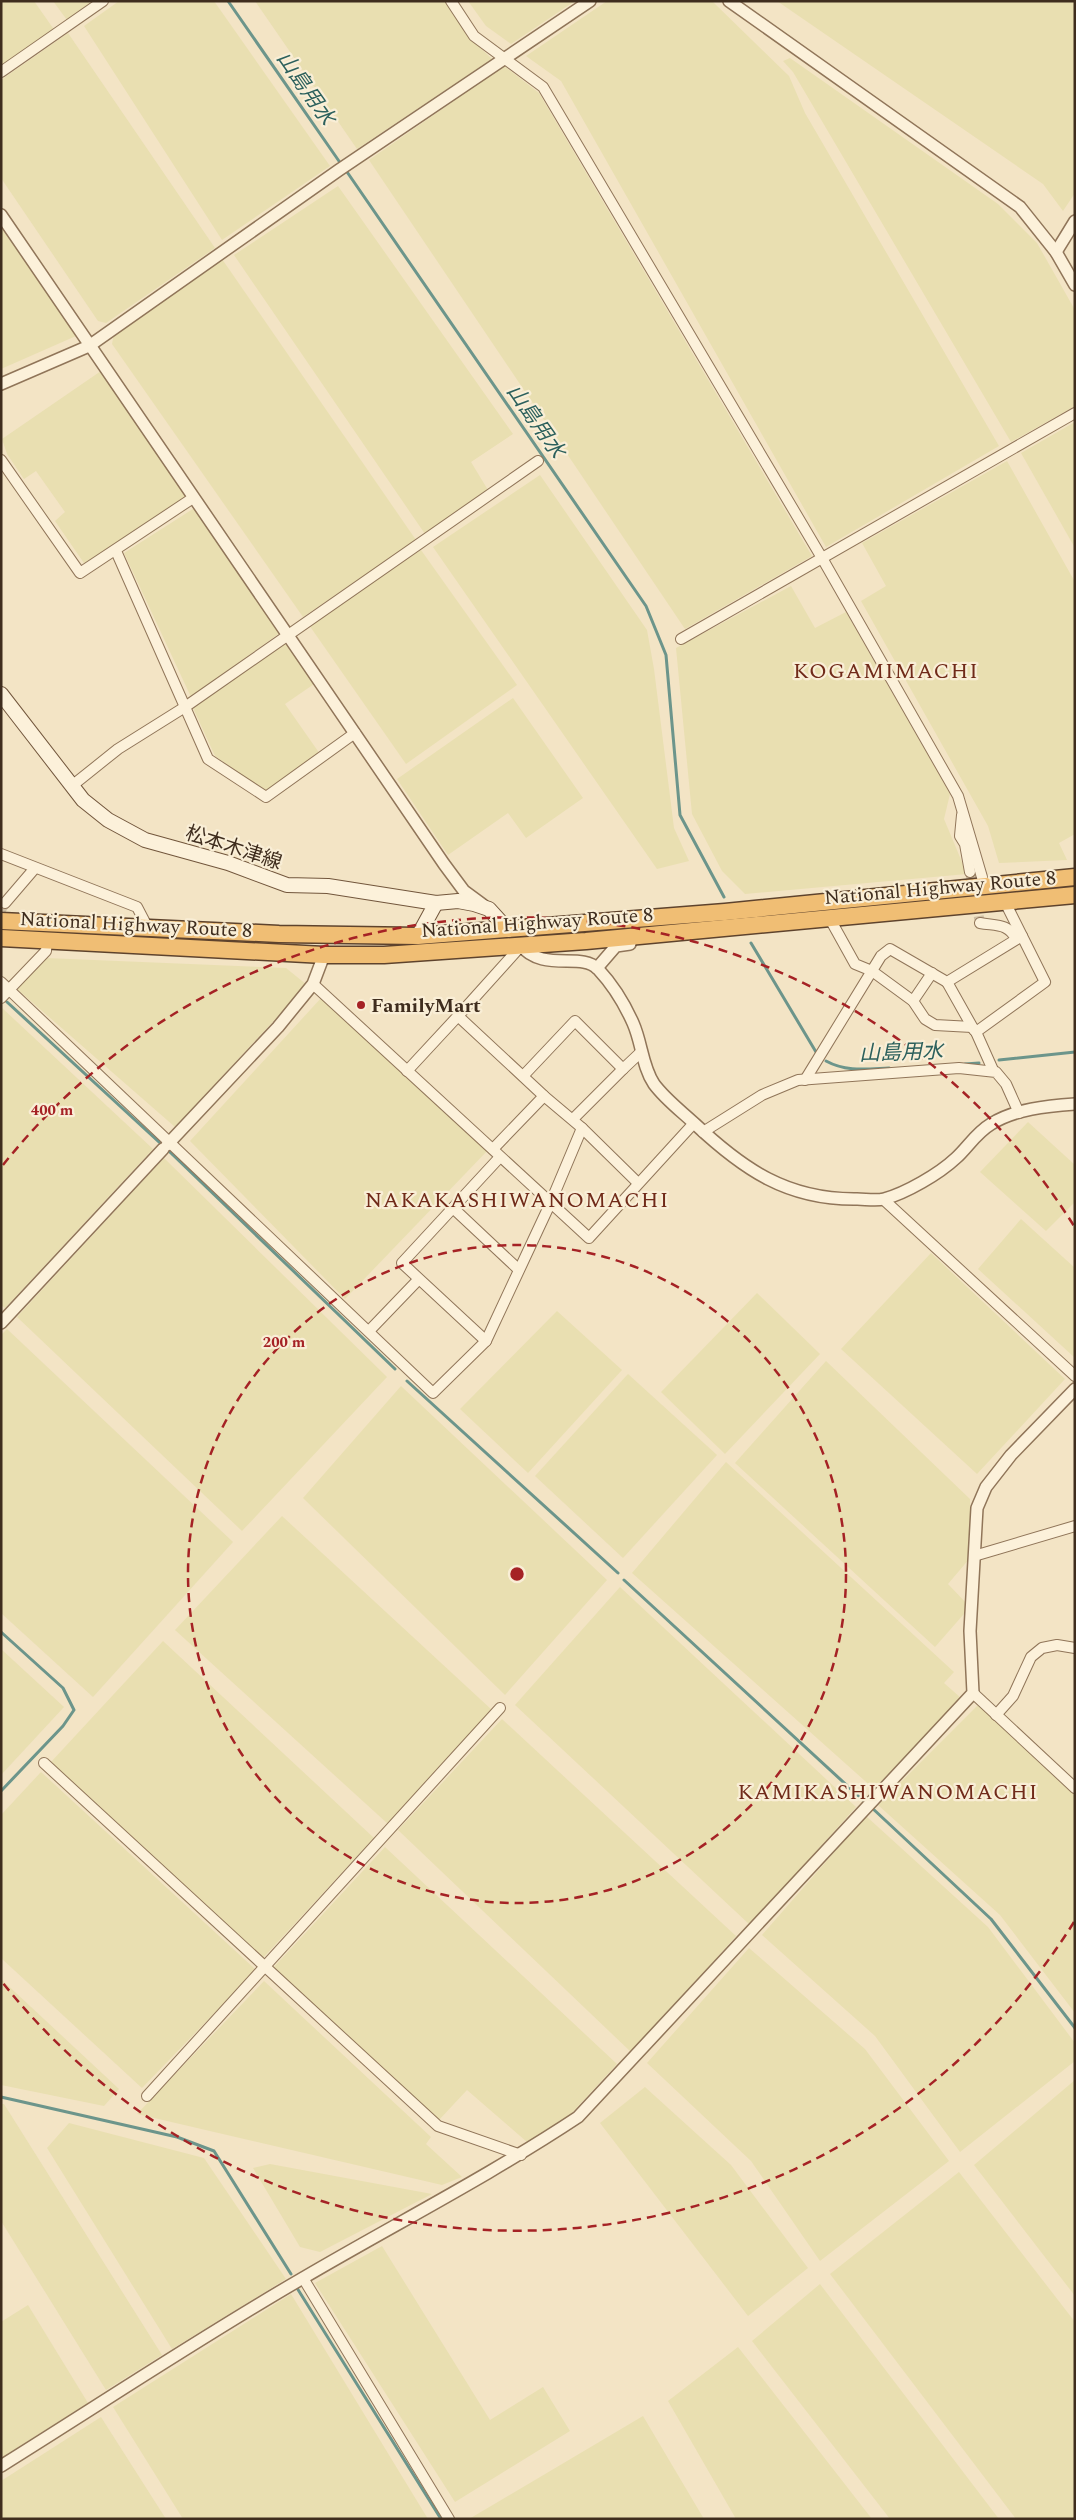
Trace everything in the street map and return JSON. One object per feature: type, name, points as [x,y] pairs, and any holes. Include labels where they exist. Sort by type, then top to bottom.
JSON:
[{"type":"highway","name":"National Highway Route 8","points":[[1,921],[149,930],[348,937],[418,936],[725,912],[984,884],[1075,877]]},
{"type":"highway","name":"National Highway Route 8","points":[[1,938],[324,955],[384,955],[520,946],[1075,896]]},
{"type":"main road","name":"松本木津線","points":[[1,694],[73,785],[82,800],[108,820],[145,840],[228,863],[287,885],[328,886],[436,903],[458,901],[488,909]]},
{"type":"main road","points":[[418,936],[436,903]]},
{"type":"main road","points":[[488,909],[508,930]]},
{"type":"street","points":[[1,72],[103,1]]},
{"type":"street","points":[[451,1],[474,36],[543,87],[822,558],[958,796],[984,884]]},
{"type":"street","points":[[1,384],[89,346],[343,167],[590,1]]},
{"type":"street","points":[[729,1],[742,13],[1020,207],[1056,252],[1075,285]]},
{"type":"street","points":[[1,215],[464,891],[488,909]]},
{"type":"street","points":[[1056,252],[1075,221]]},
{"type":"street","points":[[681,639],[1075,413]]},
{"type":"street","points":[[1,460],[80,573],[194,498]]},
{"type":"street","points":[[73,785],[118,749],[185,707],[287,634],[538,461]]},
{"type":"street","points":[[116,551],[208,760],[266,798],[355,734]]},
{"type":"street","points":[[963,812],[960,836],[965,844],[970,872]]},
{"type":"street","points":[[1,854],[137,907],[149,930]]},
{"type":"street","points":[[5,904],[35,868]]},
{"type":"street","points":[[975,1031],[1045,982],[1019,938],[1005,902]]},
{"type":"street","points":[[830,919],[855,964],[872,971],[913,1001],[924,1019],[935,1025],[972,1027],[975,1031]]},
{"type":"street","points":[[980,924],[1003,926],[1012,930],[1019,938]]},
{"type":"street","points":[[597,968],[616,946],[689,938],[715,929]]},
{"type":"street","points":[[508,930],[520,946],[533,955],[549,962],[582,961],[597,968],[633,1024],[641,1052],[654,1083],[726,1153],[754,1173],[811,1195],[841,1199],[883,1199],[929,1178],[956,1159],[975,1136],[992,1124],[1019,1113],[1046,1106],[1075,1104]]},
{"type":"street","points":[[947,982],[1019,938]]},
{"type":"street","points":[[1,998],[46,951],[47,940]]},
{"type":"street","points":[[407,1071],[520,946]]},
{"type":"street","points":[[805,1080],[881,956],[890,949],[947,982],[975,1031],[992,1070],[1006,1084],[1019,1113]]},
{"type":"street","points":[[1,1324],[278,1027],[313,984],[324,955]]},
{"type":"street","points":[[913,1001],[932,973]]},
{"type":"street","points":[[1,982],[167,1145],[369,1331],[406,1370],[433,1393],[486,1341],[550,1204],[582,1128]]},
{"type":"street","points":[[313,984],[589,1238],[694,1123]]},
{"type":"street","points":[[458,1016],[524,1075],[544,1096],[582,1128],[638,1183]]},
{"type":"street","points":[[524,1075],[575,1021],[623,1069]]},
{"type":"street","points":[[572,1119],[641,1052]]},
{"type":"street","points":[[704,1132],[762,1095],[798,1080],[959,1068],[992,1070]]},
{"type":"street","points":[[486,1341],[418,1280],[402,1263],[453,1208],[544,1096]]},
{"type":"street","points":[[883,1199],[1075,1376]]},
{"type":"street","points":[[453,1208],[518,1269]]},
{"type":"street","points":[[369,1331],[418,1280]]},
{"type":"street","points":[[1075,1389],[1011,1455],[986,1487],[977,1508],[970,1631],[973,1693],[1075,1788]]},
{"type":"street","points":[[974,1556],[1075,1526]]},
{"type":"street","points":[[996,1715],[1013,1696],[1031,1657],[1042,1648],[1057,1645],[1074,1649]]},
{"type":"street","points":[[1,2466],[196,2342],[303,2278],[521,2155],[578,2117],[973,1693]]},
{"type":"street","points":[[148,2096],[500,1708]]},
{"type":"street","points":[[44,1763],[263,1968],[438,2126],[521,2155]]},
{"type":"street","points":[[303,2278],[447,2518]]},
{"type":"shaded area","points":[[1,1],[34,1],[55,31],[1,67]]},
{"type":"shaded area","points":[[53,1],[94,1],[67,20]]},
{"type":"shaded area","points":[[119,1],[214,1],[330,166],[222,240],[84,26]]},
{"type":"shaded area","points":[[255,1],[445,1],[472,40],[492,59],[357,149]]},
{"type":"shaded area","points":[[468,1],[575,1],[511,44],[486,26]]},
{"type":"shaded area","points":[[607,1],[712,1],[789,76],[805,113],[999,446],[826,547],[561,81],[526,56]]},
{"type":"shaded area","points":[[777,1],[1075,1],[1075,193],[1063,211],[1043,184]]},
{"type":"shaded area","points":[[68,33],[215,248],[106,323],[98,321],[1,178],[1,80]]},
{"type":"shaded area","points":[[790,58],[998,204],[1037,243],[1075,310],[1075,406],[1011,442],[793,72],[783,61]]},
{"type":"shaded area","points":[[504,66],[539,93],[812,556],[685,629],[369,160]]},
{"type":"shaded area","points":[[338,186],[513,434],[471,462],[488,490],[425,534],[234,255]]},
{"type":"shaded area","points":[[1,227],[76,336],[1,369]]},
{"type":"shaded area","points":[[222,259],[416,540],[303,617],[112,344],[114,333]]},
{"type":"shaded area","points":[[101,371],[188,495],[86,566],[55,521],[65,512],[36,471],[24,479],[7,454],[2,439]]},
{"type":"shaded area","points":[[1075,422],[1075,548],[1021,453]]},
{"type":"shaded area","points":[[1007,461],[1075,582],[1075,834],[1059,843],[1067,860],[999,863],[988,826],[861,601],[886,586],[862,543]]},
{"type":"shaded area","points":[[540,475],[647,630],[654,669],[674,828],[689,861],[657,869],[433,547]]},
{"type":"shaded area","points":[[196,507],[281,632],[191,697],[124,553]]},
{"type":"shaded area","points":[[421,550],[517,685],[406,764],[309,625]]},
{"type":"shaded area","points":[[791,586],[815,628],[846,612],[950,794],[944,819],[967,874],[745,894],[722,871],[692,814],[676,648]]},
{"type":"shaded area","points":[[287,642],[317,682],[285,704],[320,754],[265,791],[215,756],[193,708]]},
{"type":"shaded area","points":[[513,698],[583,798],[526,838],[508,813],[448,855],[397,779]]},
{"type":"shaded area","points":[[46,958],[286,968],[307,985],[175,1127],[17,989]]},
{"type":"shaded area","points":[[322,997],[489,1149],[345,1299],[190,1141]]},
{"type":"shaded area","points":[[1,1007],[153,1149],[5,1308],[1,1305]]},
{"type":"shaded area","points":[[1028,1122],[1075,1165],[1075,1202],[1046,1231],[980,1172]]},
{"type":"shaded area","points":[[164,1158],[387,1377],[242,1531],[17,1317]]},
{"type":"shaded area","points":[[1021,1219],[1075,1268],[1075,1358],[978,1269]]},
{"type":"shaded area","points":[[931,1253],[1065,1379],[977,1474],[841,1349]]},
{"type":"shaded area","points":[[757,1293],[820,1354],[725,1454],[661,1392]]},
{"type":"shaded area","points":[[557,1311],[622,1370],[528,1473],[460,1409]]},
{"type":"shaded area","points":[[7,1329],[233,1542],[93,1697],[1,1613],[1,1335]]},
{"type":"shaded area","points":[[826,1361],[970,1499],[970,1558],[948,1584],[970,1607],[935,1647],[735,1463]]},
{"type":"shaded area","points":[[628,1374],[717,1455],[623,1558],[535,1476]]},
{"type":"shaded area","points":[[401,1386],[607,1580],[505,1695],[303,1498]]},
{"type":"shaded area","points":[[726,1462],[954,1672],[944,1683],[961,1698],[874,1789],[632,1573]]},
{"type":"shaded area","points":[[282,1516],[492,1710],[388,1824],[175,1630]]},
{"type":"shaded area","points":[[620,1587],[856,1807],[750,1925],[515,1705]]},
{"type":"shaded area","points":[[163,1641],[374,1838],[262,1959],[51,1762]]},
{"type":"shaded area","points":[[1,1649],[64,1707],[1,1775]]},
{"type":"shaded area","points":[[979,1704],[1075,1788],[1075,2013],[1000,1915],[878,1805]]},
{"type":"shaded area","points":[[502,1719],[736,1936],[632,2053],[398,1830]]},
{"type":"shaded area","points":[[41,1772],[256,1970],[142,2088],[1,1958],[1,1815]]},
{"type":"shaded area","points":[[866,1816],[988,1927],[1075,2043],[1075,2061],[960,2152],[875,2036],[762,1935]]},
{"type":"shaded area","points":[[385,1847],[617,2064],[568,2117],[527,2142],[467,2090],[439,2120],[273,1968]]},
{"type":"shaded area","points":[[749,1948],[865,2049],[949,2161],[820,2261],[751,2161],[647,2063]]},
{"type":"shaded area","points":[[1,1979],[119,2089],[104,2106],[1,2085]]},
{"type":"shaded area","points":[[264,1981],[431,2137],[426,2144],[462,2177],[442,2185],[137,2114]]},
{"type":"shaded area","points":[[1075,2080],[1075,2296],[974,2165]]},
{"type":"shaded area","points":[[645,2087],[731,2165],[808,2268],[748,2316],[600,2123]]},
{"type":"shaded area","points":[[1,2104],[4,2104],[162,2355],[106,2390],[1,2221]]},
{"type":"shaded area","points":[[69,2123],[204,2158],[286,2279],[172,2349],[47,2148]]},
{"type":"shaded area","points":[[270,2164],[432,2194],[320,2252],[300,2247],[253,2168]]},
{"type":"shaded area","points":[[959,2172],[1075,2322],[1075,2519],[1016,2519],[830,2274]]},
{"type":"shaded area","points":[[382,2246],[490,2420],[543,2387],[570,2431],[455,2502],[315,2283]]},
{"type":"shaded area","points":[[820,2284],[999,2519],[890,2519],[752,2341]]},
{"type":"shaded area","points":[[291,2294],[428,2519],[183,2519],[113,2407]]},
{"type":"shaded area","points":[[28,2305],[88,2403],[1,2458],[1,2322]]},
{"type":"shaded area","points":[[738,2347],[872,2519],[736,2519],[668,2401]]},
{"type":"shaded area","points":[[643,2416],[704,2519],[469,2519]]},
{"type":"shaded area","points":[[101,2417],[166,2519],[1,2519],[1,2481]]},
{"type":"waterway","name":"山島用水","points":[[228,1],[341,164]]},
{"type":"waterway","name":"山島用水","points":[[345,169],[646,606],[666,655],[680,815],[724,897]]},
{"type":"waterway","name":"山島用水","points":[[751,943],[816,1052]]},
{"type":"waterway","points":[[7,1002],[172,1154],[395,1369]]},
{"type":"waterway","name":"山島用水","points":[[999,1060],[1075,1052]]},
{"type":"waterway","name":"山島用水","points":[[826,1061],[849,1068],[889,1068]]},
{"type":"waterway","name":"山島用水","points":[[965,1064],[979,1063]]},
{"type":"waterway","points":[[407,1381],[618,1573]]},
{"type":"waterway","points":[[624,1580],[866,1803]]},
{"type":"waterway","points":[[1,1632],[63,1688],[74,1710],[63,1726],[1,1791]]},
{"type":"waterway","points":[[871,1807],[991,1919],[1075,2028]]},
{"type":"waterway","points":[[1,2097],[177,2137],[214,2151],[291,2274]]},
{"type":"waterway","points":[[297,2288],[441,2519]]},
{"type":"tunnel","points":[[970,872],[980,923]]},
{"type":"tunnel","points":[[1,910],[5,903]]},
{"type":"place","name":"FamilyMart","points":[[361,1005]]},
{"type":"district","name":"KOGAMIMACHI","points":[[886,670]]},
{"type":"district","name":"NAKAKASHIWANOMACHI","points":[[517,1199]]},
{"type":"district","name":"KAMIKASHIWANOMACHI","points":[[888,1791]]}]
